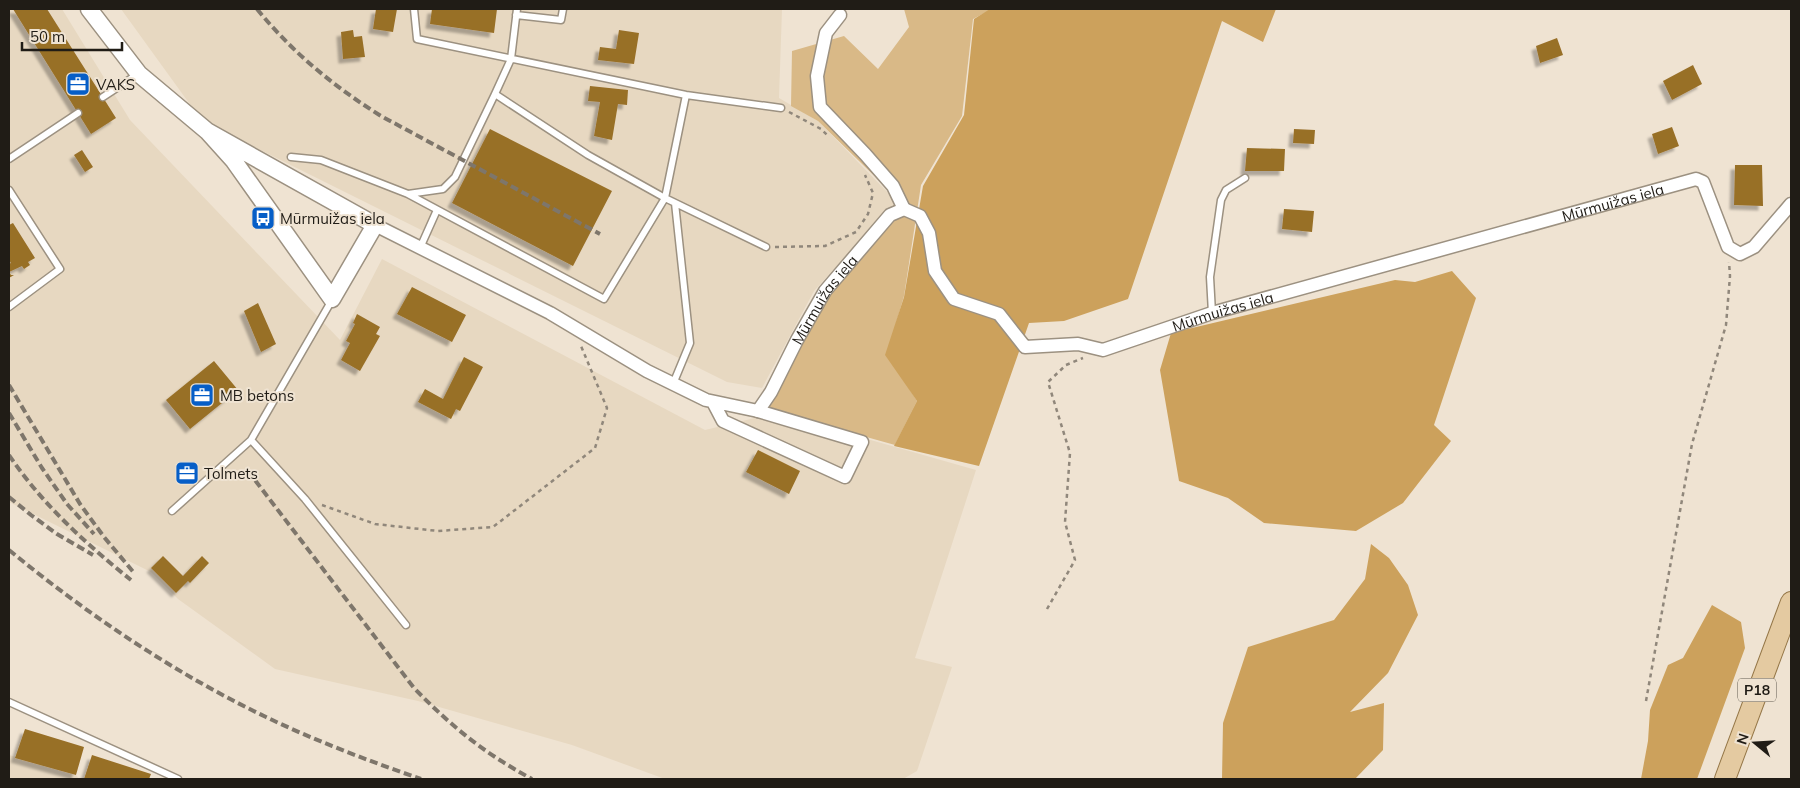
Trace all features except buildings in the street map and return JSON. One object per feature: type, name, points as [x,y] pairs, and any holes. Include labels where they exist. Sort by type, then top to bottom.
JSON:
[{"type":"main road","name":"P18","points":[[1725,779],[1791,602]]},
{"type":"street","points":[[89,9],[139,74],[207,131],[234,161],[332,299],[375,225]]},
{"type":"street","points":[[840,15],[826,32],[817,76],[820,107],[893,186],[904,209],[920,216],[928,233],[936,271],[954,299],[999,314],[1025,347],[1078,344],[1103,350]]},
{"type":"street","points":[[207,131],[375,225],[550,313],[647,371],[706,400],[758,411],[862,442],[845,477],[723,421],[713,402]]},
{"type":"street","name":"Mūrmuižas iela","points":[[1103,350],[1212,313],[1696,179],[1703,182],[1728,247]]},
{"type":"street","points":[[1728,247],[1740,254],[1754,247],[1791,204]]},
{"type":"street","name":"Mūrmuižas iela","points":[[758,411],[771,392],[796,340],[825,292],[890,214],[904,209]]},
{"type":"lane","points":[[414,9],[417,39],[686,95],[781,108]]},
{"type":"lane","points":[[408,194],[443,189],[455,177],[510,58],[517,12],[561,20],[563,9]]},
{"type":"lane","points":[[103,97],[139,74]]},
{"type":"lane","points":[[495,94],[588,155],[665,198],[766,247]]},
{"type":"lane","points":[[291,157],[321,160],[408,194],[604,299],[665,198],[686,95]]},
{"type":"lane","points":[[9,160],[78,113]]},
{"type":"lane","points":[[1212,313],[1210,277],[1221,200],[1226,190],[1245,178]]},
{"type":"lane","points":[[9,190],[60,269],[9,308]]},
{"type":"lane","points":[[673,384],[690,342],[675,203]]},
{"type":"lane","points":[[420,248],[437,210]]},
{"type":"lane","points":[[172,511],[252,440],[332,299]]},
{"type":"lane","points":[[252,440],[305,499],[406,625]]},
{"type":"lane","points":[[9,702],[178,779]]},
{"type":"path","points":[[781,108],[820,129],[834,140]]},
{"type":"path","points":[[766,247],[825,246],[856,232],[868,214],[873,193],[861,169]]},
{"type":"path","points":[[1646,701],[1692,444],[1726,325],[1730,276],[1728,247]]},
{"type":"path","points":[[305,499],[375,524],[438,531],[493,527],[595,448],[606,408],[572,326]]},
{"type":"path","points":[[1047,609],[1075,560],[1065,522],[1070,453],[1048,382],[1066,365],[1103,350]]},
{"type":"shaded area","points":[[9,9],[62,9],[130,120],[340,340],[382,259],[705,430],[776,413],[976,470],[915,658],[952,667],[917,771],[903,779],[665,779],[572,745],[418,701],[275,669],[178,599],[151,572],[9,502]]},
{"type":"shaded area","points":[[121,9],[782,9],[779,98],[818,121],[896,201],[814,291],[762,388],[727,382],[202,121]]},
{"type":"shaded area","points":[[904,9],[992,9],[973,19],[962,116],[921,185],[904,296],[887,354],[917,401],[895,445],[777,412],[766,407],[822,299],[898,199],[818,121],[791,106],[792,51],[844,36],[878,69],[909,27]]},
{"type":"shaded area","points":[[990,9],[1276,9],[1263,42],[1222,21],[1128,299],[1064,321],[1029,323],[979,466],[894,446],[917,401],[885,355],[904,297],[923,186],[964,115],[974,19]]},
{"type":"shaded area","points":[[1452,271],[1476,298],[1434,425],[1451,441],[1403,503],[1356,531],[1264,523],[1228,498],[1179,481],[1160,370],[1171,333],[1395,280],[1415,282]]},
{"type":"shaded area","points":[[1371,544],[1389,558],[1408,585],[1418,615],[1388,673],[1350,712],[1384,703],[1383,750],[1355,779],[1222,779],[1223,723],[1248,647],[1334,620],[1365,579]]},
{"type":"shaded area","points":[[1712,605],[1741,622],[1745,648],[1697,779],[1641,779],[1648,741],[1650,710],[1668,665],[1683,658]]},
{"type":"shaded area","points":[[9,755],[76,775],[79,779],[9,779]]},
{"type":"railway","points":[[257,9],[299,54],[363,105],[600,234]]},
{"type":"railway","points":[[9,385],[80,504],[104,537],[135,574]]},
{"type":"railway","points":[[9,413],[42,468],[67,504],[94,534]]},
{"type":"railway","points":[[9,455],[36,490],[65,522],[131,580]]},
{"type":"railway","points":[[248,471],[414,688],[469,738],[532,779]]},
{"type":"railway","points":[[9,497],[57,534],[93,555]]},
{"type":"railway","points":[[9,550],[69,597],[132,641],[232,700],[304,734],[362,758],[421,779]]},
{"type":"place","name":"VAKS","points":[[78,84]]},
{"type":"place","name":"Mūrmuižas iela","points":[[263,218]]},
{"type":"place","name":"MB betons","points":[[202,395]]},
{"type":"place","name":"Tolmets","points":[[187,473]]}]
